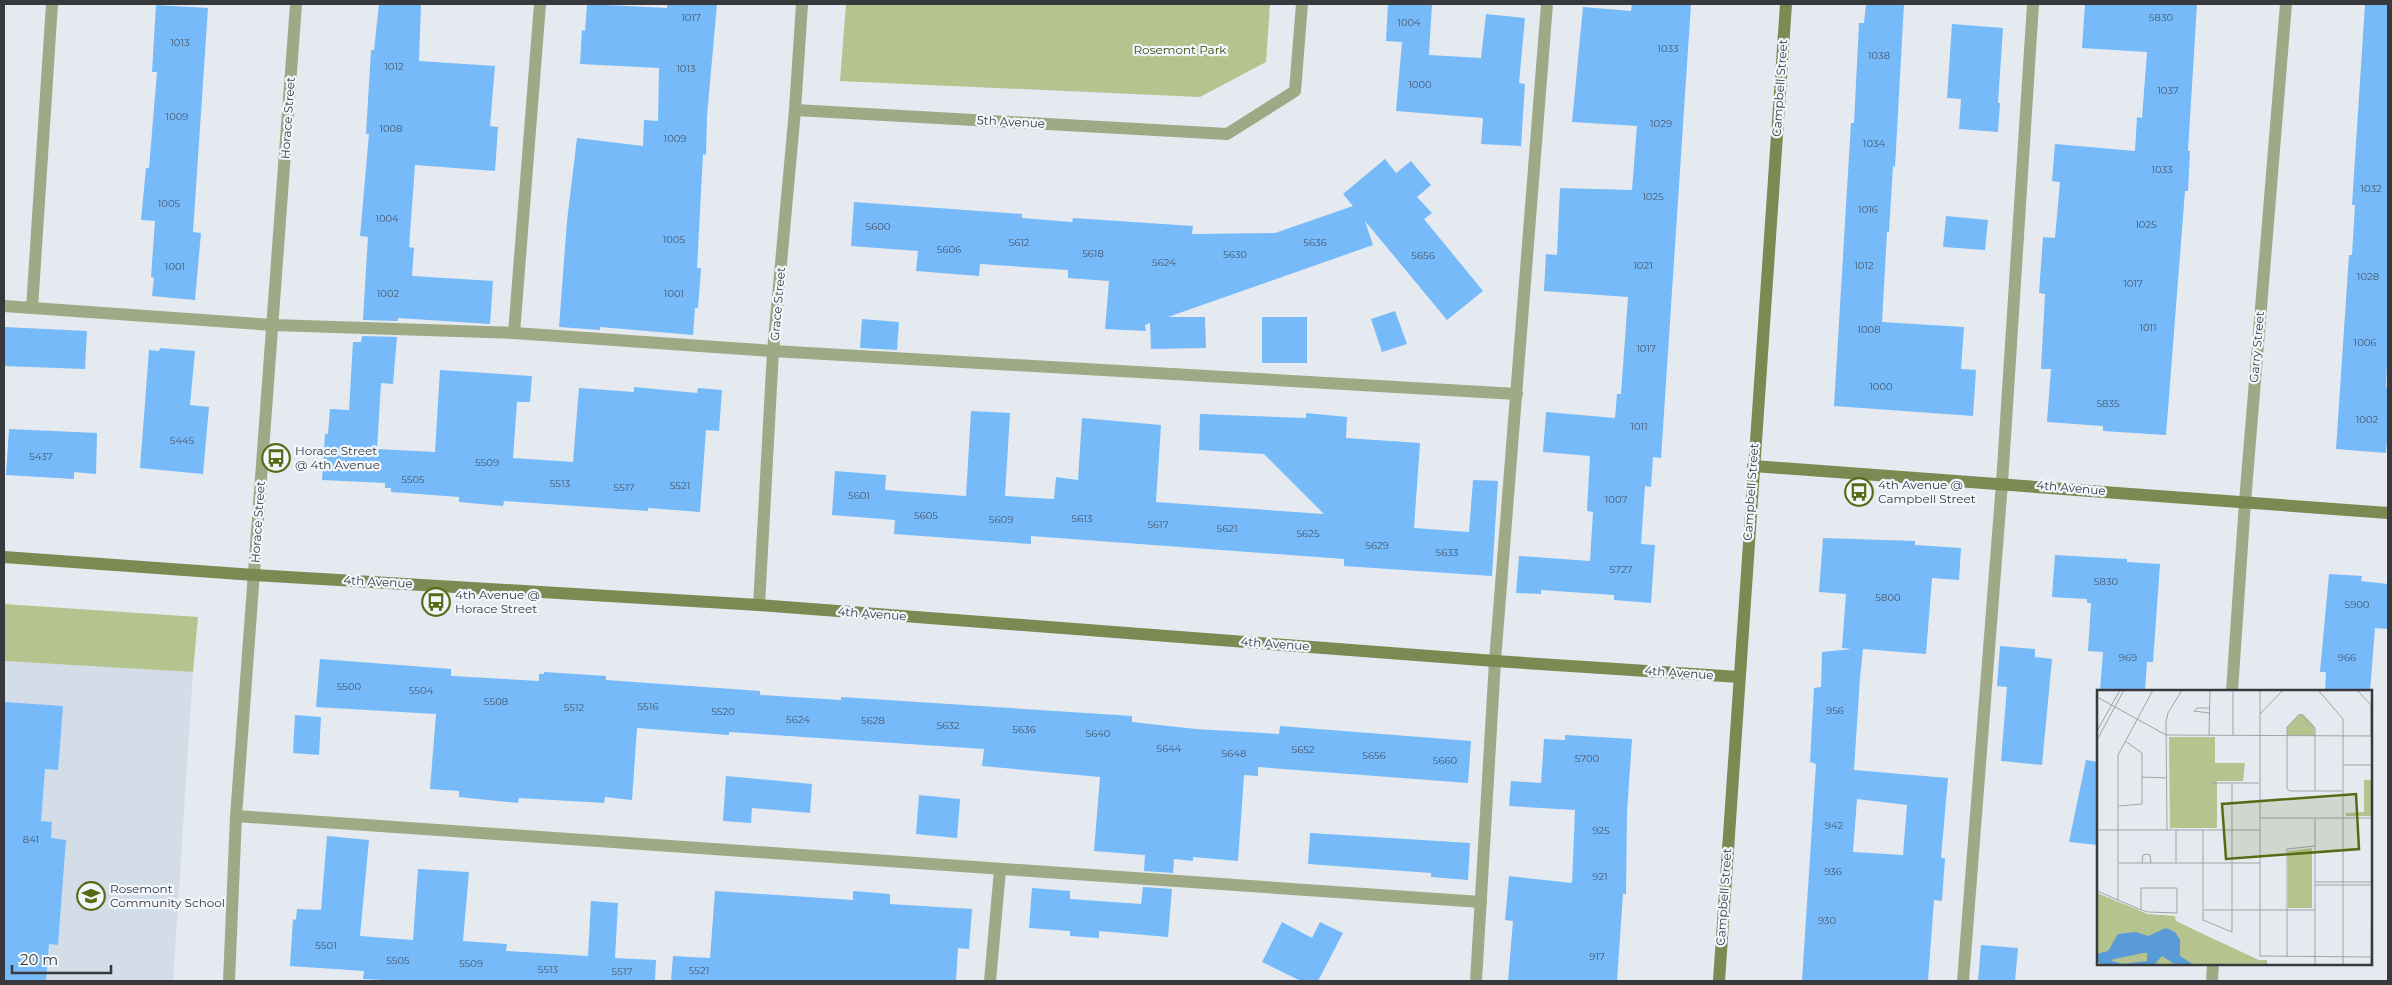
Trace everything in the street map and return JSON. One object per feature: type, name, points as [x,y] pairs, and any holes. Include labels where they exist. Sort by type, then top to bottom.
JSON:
[{"type":"street","points":[[32,308],[52,4]]},
{"type":"street","name":"Horace Street","points":[[229,981],[236,816],[296,4]]},
{"type":"street","points":[[514,333],[540,4]]},
{"type":"street","name":"Grace Street","points":[[759,605],[773,352],[795,110],[802,4]]},
{"type":"street","name":"5th Avenue","points":[[795,110],[1227,134],[1295,91],[1302,4]]},
{"type":"street","points":[[1476,981],[1496,661],[1547,4]]},
{"type":"street","name":"Campbell Street","points":[[1718,981],[1786,4]]},
{"type":"street","points":[[1963,981],[2002,483],[2033,4]]},
{"type":"street","name":"Garry Street","points":[[2232,690],[2244,502],[2286,4]]},
{"type":"street","points":[[4,306],[273,325],[514,333],[773,352],[1517,394]]},
{"type":"street","name":"4th Avenue","points":[[1753,466],[2388,513]]},
{"type":"street","name":"4th Avenue","points":[[4,556],[254,575],[759,605],[1496,661],[1739,677]]},
{"type":"street","points":[[236,816],[1481,902]]},
{"type":"street","points":[[990,981],[1000,870]]},
{"type":"street","points":[[2212,981],[2213,965]]},
{"type":"shaded area","name":"Rosemont Community School","points":[[4,661],[193,672],[173,981],[4,981]]},
{"type":"green space","name":"Rosemont Park","points":[[846,4],[1270,4],[1266,62],[1200,97],[840,81]]},
{"type":"green space","points":[[4,604],[198,617],[193,672],[4,661]]},
{"type":"building","points":[[379,4],[421,4],[419,61],[495,66],[490,126],[498,127],[495,171],[415,165],[409,247],[414,248],[412,276],[493,281],[490,324],[398,318],[398,321],[363,320],[368,237],[360,236],[369,134],[366,134],[371,50],[374,50]]},
{"type":"building","points":[[587,4],[667,8],[667,4],[717,4],[707,116],[706,155],[703,154],[697,268],[701,268],[698,308],[695,308],[693,335],[600,327],[600,330],[559,327],[567,221],[577,138],[643,146],[644,120],[658,121],[659,68],[580,64],[582,30],[585,31]]},
{"type":"building","points":[[1388,4],[1432,4],[1429,55],[1481,58],[1486,14],[1525,18],[1519,83],[1525,84],[1521,146],[1481,144],[1483,118],[1396,111],[1402,42],[1386,41]]},
{"type":"building","points":[[1632,4],[1691,4],[1661,458],[1653,457],[1651,487],[1645,486],[1641,544],[1655,545],[1651,603],[1614,600],[1614,595],[1541,590],[1541,594],[1516,593],[1519,556],[1590,561],[1593,512],[1587,511],[1590,456],[1543,452],[1546,412],[1615,418],[1617,394],[1621,394],[1628,297],[1544,291],[1546,254],[1557,255],[1560,188],[1632,190],[1637,126],[1572,122],[1583,7],[1631,11]]},
{"type":"building","points":[[1866,4],[1904,4],[1895,167],[1893,166],[1889,232],[1887,232],[1882,322],[1964,327],[1961,369],[1976,370],[1973,416],[1834,406],[1851,123],[1854,123],[1859,23],[1864,23]]},
{"type":"building","points":[[2085,4],[2197,4],[2188,151],[2190,151],[2188,191],[2185,191],[2166,435],[2103,431],[2103,426],[2047,422],[2051,369],[2041,369],[2045,294],[2039,293],[2043,237],[2055,238],[2060,182],[2052,181],[2055,144],[2135,151],[2137,117],[2142,118],[2147,52],[2082,48]]},
{"type":"building","points":[[2365,4],[2388,4],[2388,347],[2386,387],[2388,387],[2388,426],[2386,453],[2336,449],[2349,255],[2352,255],[2355,205],[2352,205]]},
{"type":"building","points":[[156,5],[208,8],[193,232],[201,233],[195,300],[152,296],[154,278],[151,277],[155,221],[141,220],[146,168],[149,168],[157,72],[152,72]]},
{"type":"building","points":[[1952,24],[2003,28],[1998,132],[1959,129],[1961,99],[1947,98]]},
{"type":"building","points":[[1385,159],[1396,173],[1411,161],[1431,185],[1417,197],[1432,213],[1424,219],[1483,291],[1447,320],[1365,221],[1373,245],[1168,317],[1205,317],[1206,348],[1151,349],[1150,323],[1145,325],[1146,331],[1105,329],[1109,281],[1068,278],[1068,270],[980,264],[979,276],[916,271],[918,251],[851,246],[854,202],[1022,214],[1022,218],[1072,222],[1073,218],[1193,226],[1192,234],[1275,233],[1353,206],[1343,194]]},
{"type":"building","points":[[1946,216],[1988,220],[1985,250],[1943,247]]},
{"type":"building","points":[[1395,311],[1407,344],[1382,352],[1371,319]]},
{"type":"building","points":[[1262,317],[1307,317],[1307,363],[1262,363]]},
{"type":"building","points":[[862,319],[899,322],[897,350],[860,348]]},
{"type":"building","points":[[4,327],[87,331],[85,369],[4,366]]},
{"type":"building","points":[[362,336],[397,337],[393,384],[381,383],[377,449],[435,452],[440,370],[532,376],[530,402],[517,402],[513,458],[573,462],[579,388],[634,392],[634,387],[697,393],[698,388],[722,390],[719,431],[706,430],[700,512],[648,508],[648,511],[504,501],[503,506],[459,502],[459,497],[391,492],[391,488],[385,488],[385,483],[322,480],[325,434],[328,434],[330,409],[349,410],[353,342],[361,342]]},
{"type":"building","points":[[160,348],[195,351],[190,405],[209,407],[203,474],[140,468],[149,350],[159,351]]},
{"type":"building","points":[[971,411],[1010,413],[1005,496],[1054,499],[1056,477],[1078,480],[1082,418],[1161,425],[1156,502],[1324,514],[1264,454],[1199,450],[1200,414],[1306,418],[1306,413],[1347,417],[1346,438],[1420,443],[1414,528],[1469,532],[1473,480],[1498,481],[1492,576],[1344,566],[1344,559],[1031,536],[1031,544],[894,534],[895,520],[832,515],[835,471],[886,475],[885,490],[966,496]]},
{"type":"building","points":[[9,429],[97,433],[96,474],[74,472],[74,479],[6,475]]},
{"type":"building","points":[[1823,538],[1915,541],[1915,545],[1961,548],[1959,580],[1932,578],[1926,654],[1863,649],[1860,678],[1854,770],[1948,778],[1941,858],[1945,858],[1942,901],[1934,900],[1928,981],[1802,981],[1816,764],[1810,762],[1814,688],[1821,687],[1822,652],[1851,649],[1842,648],[1846,594],[1819,592]],"holes":[[[1857,799],[1907,805],[1903,855],[1853,852]]]},
{"type":"building","points":[[2055,555],[2127,559],[2127,562],[2160,564],[2153,662],[2147,662],[2145,690],[2100,690],[2103,652],[2088,651],[2091,603],[2087,603],[2087,599],[2052,597]]},
{"type":"building","points":[[2329,574],[2362,576],[2361,581],[2388,584],[2388,629],[2375,628],[2370,690],[2325,690],[2326,672],[2320,672]]},
{"type":"building","points":[[2000,646],[2035,649],[2035,657],[2052,659],[2042,765],[2001,761],[2007,687],[1997,686]]},
{"type":"building","points":[[320,659],[451,669],[451,676],[539,681],[539,674],[544,674],[544,672],[606,676],[606,680],[760,691],[760,695],[841,700],[841,697],[1132,716],[1132,722],[1196,729],[1279,734],[1280,726],[1471,741],[1468,783],[1258,767],[1258,776],[1244,775],[1238,861],[1193,857],[1193,861],[1174,859],[1173,873],[1144,871],[1145,855],[1094,851],[1100,777],[982,766],[984,749],[729,732],[729,735],[637,728],[632,800],[605,797],[604,803],[519,798],[518,803],[459,797],[459,791],[430,789],[436,714],[316,707]]},
{"type":"building","points":[[4,702],[63,706],[58,770],[45,769],[41,821],[52,822],[51,838],[66,840],[58,945],[49,944],[46,981],[4,981]]},
{"type":"building","points":[[295,715],[321,717],[319,755],[293,753]]},
{"type":"building","points":[[1565,735],[1632,739],[1627,812],[1626,894],[1623,894],[1617,981],[1508,981],[1513,921],[1505,920],[1509,876],[1572,883],[1575,810],[1509,806],[1511,781],[1541,783],[1544,739],[1565,740]]},
{"type":"building","points":[[2086,760],[2097,762],[2097,845],[2069,842]]},
{"type":"building","points":[[726,776],[812,784],[810,813],[752,808],[751,823],[723,821]]},
{"type":"building","points":[[919,795],[960,799],[957,838],[916,834]]},
{"type":"building","points":[[1310,833],[1470,843],[1468,880],[1431,877],[1431,873],[1308,864]]},
{"type":"building","points":[[327,836],[369,840],[360,936],[413,940],[418,869],[469,872],[463,941],[507,944],[506,951],[588,956],[591,901],[618,903],[615,958],[656,960],[655,981],[404,981],[363,979],[364,971],[290,966],[293,919],[296,920],[297,909],[321,910]]},
{"type":"building","points":[[1143,887],[1172,889],[1168,937],[1099,931],[1099,938],[1070,936],[1070,931],[1029,928],[1032,888],[1070,891],[1070,899],[1141,904]]},
{"type":"building","points":[[715,891],[853,900],[853,891],[890,894],[890,904],[972,909],[969,949],[958,948],[956,981],[671,981],[673,956],[710,958]]},
{"type":"building","points":[[1282,922],[1312,938],[1320,922],[1343,933],[1318,981],[1301,981],[1262,962]]},
{"type":"building","points":[[1981,945],[2018,948],[2015,981],[1978,981]]},
{"type":"place","name":"Horace Street @ 4th Avenue","points":[[276,458]]},
{"type":"place","name":"4th Avenue @ Campbell Street","points":[[1859,492]]},
{"type":"place","name":"4th Avenue @ Horace Street","points":[[436,602]]},
{"type":"place","name":"Rosemont Community School","points":[[91,896]]}]
